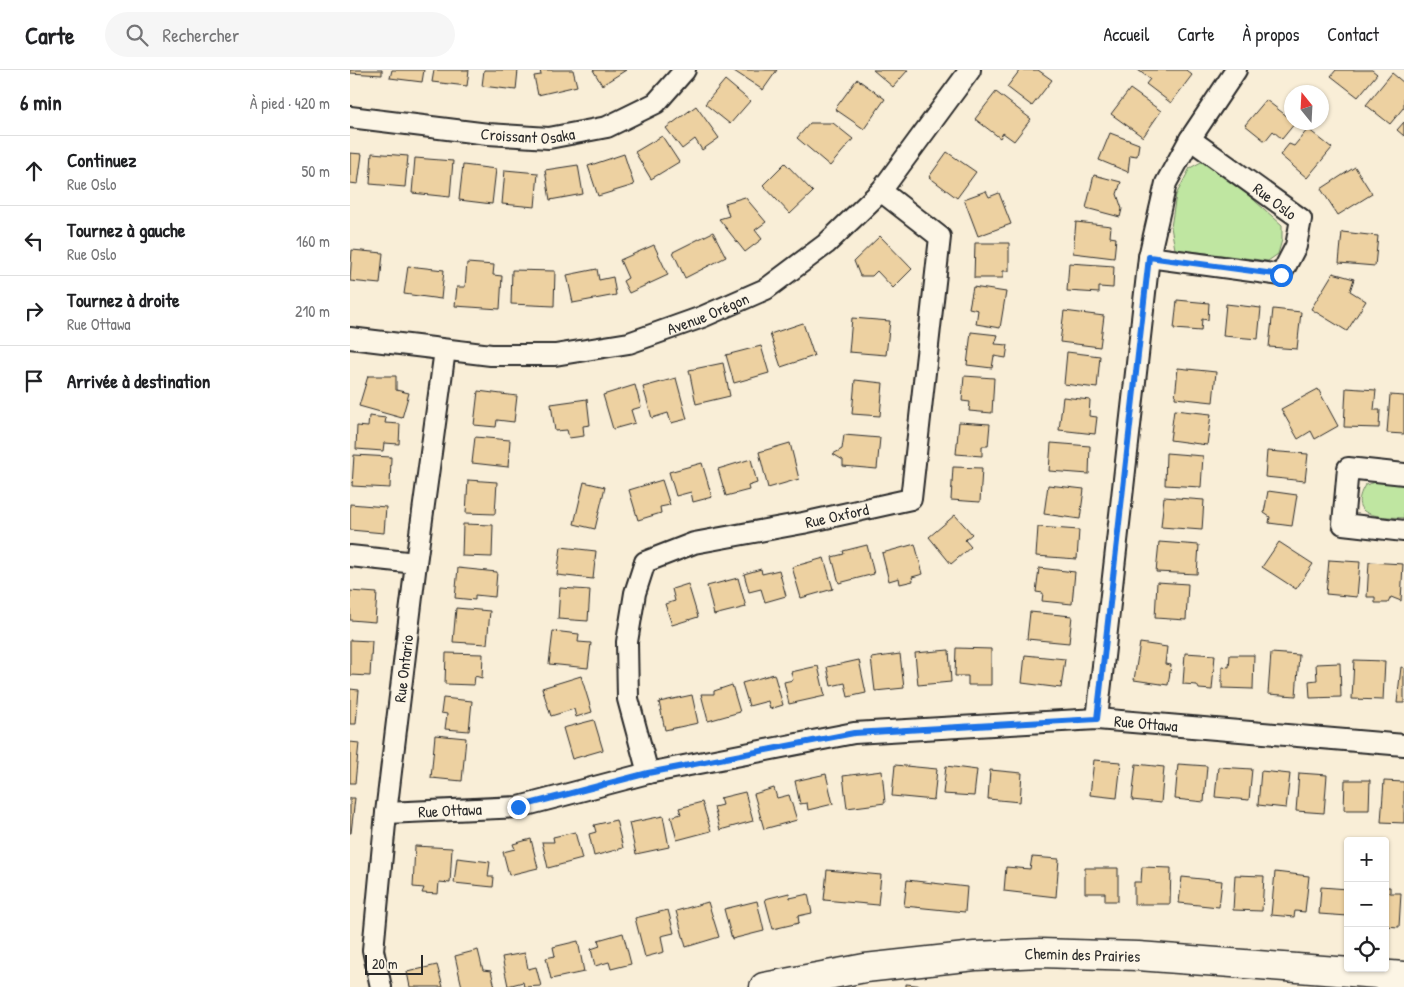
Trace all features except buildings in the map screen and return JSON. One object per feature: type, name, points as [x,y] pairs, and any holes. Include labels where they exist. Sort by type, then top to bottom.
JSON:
[{"type":"street","name":"Croissant Osaka","points":[[350,117],[488,134],[549,138],[607,127],[656,103],[685,70]]},
{"type":"street","name":"Avenue Orégon","points":[[350,338],[491,355],[555,355],[629,343],[702,317],[766,289],[826,244],[881,191],[970,70]]},
{"type":"street","points":[[1097,719],[1149,257],[1166,183],[1190,139],[1236,70]]},
{"type":"street","name":"Rue Oslo","points":[[1149,257],[1281,275],[1296,246],[1301,219],[1190,139]]},
{"type":"street","name":"Rue Oxford","points":[[648,773],[628,699],[627,642],[634,593],[645,562],[694,543],[803,523],[911,499],[940,237],[881,191]]},
{"type":"street","name":"Rue Ontario","points":[[381,987],[373,950],[386,813],[416,563],[445,350]]},
{"type":"street","points":[[1404,474],[1348,468],[1343,524],[1404,531]]},
{"type":"street","points":[[350,556],[416,563]]},
{"type":"street","name":"Rue Ottawa","points":[[386,813],[518,807],[648,773],[854,733],[1097,719],[1404,745]]},
{"type":"street","name":"Chemin des Prairies","points":[[764,987],[865,968],[975,956],[1040,953],[1123,955],[1404,976]]},
{"type":"green space","points":[[1203,161],[1218,168],[1282,225],[1282,240],[1278,254],[1268,261],[1175,249],[1171,227],[1176,195],[1190,168]]},
{"type":"green space","points":[[1376,482],[1404,485],[1404,518],[1377,516],[1363,510],[1360,504],[1360,496],[1365,485]]},
{"type":"route","points":[[518,807],[648,773],[854,733],[1097,719],[1149,257],[1281,275]]}]
